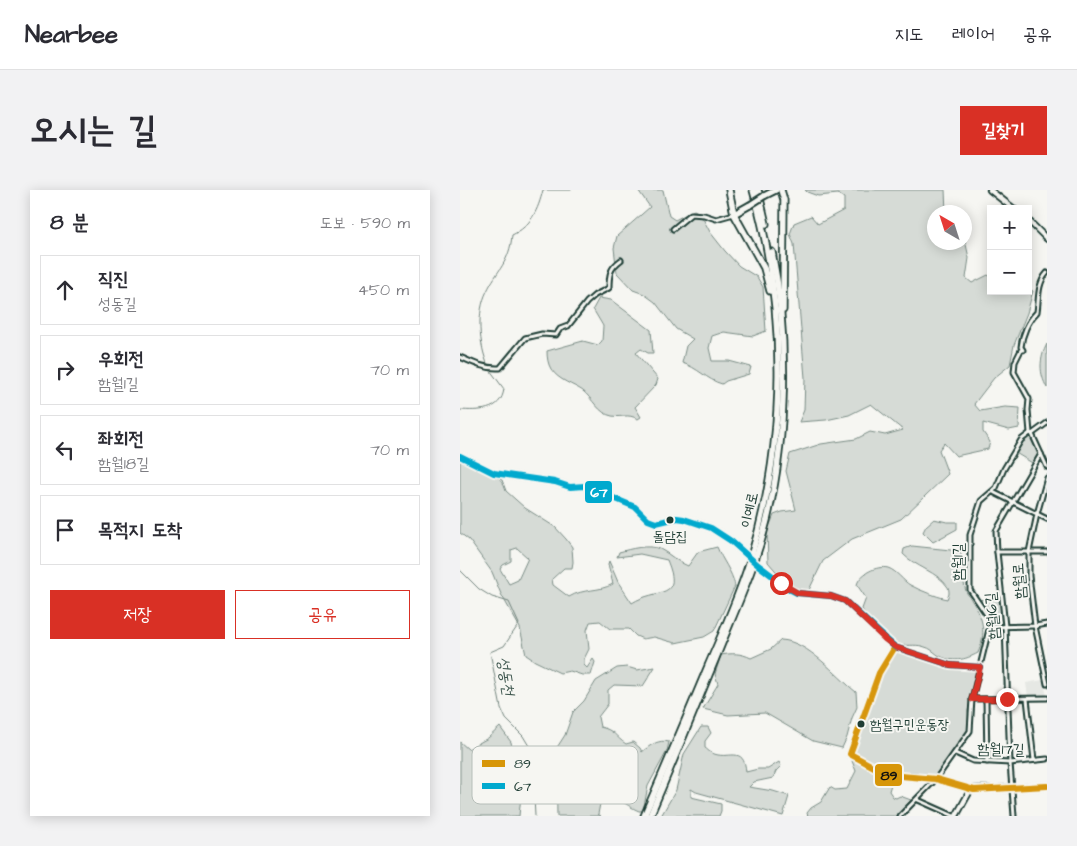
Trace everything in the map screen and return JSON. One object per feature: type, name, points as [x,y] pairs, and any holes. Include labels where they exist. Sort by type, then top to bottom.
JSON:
[{"type":"highway","points":[[729,190],[734,214],[764,268],[780,337]]},
{"type":"highway","name":"이예로","points":[[644,816],[728,618],[750,561],[761,517],[776,430],[780,337],[769,256],[752,190]]},
{"type":"highway","name":"이예로","points":[[650,816],[741,598],[764,528],[778,452],[782,409],[780,337],[774,263],[758,190]]},
{"type":"highway","points":[[780,337],[784,200],[781,190]]},
{"type":"main road","points":[[734,214],[776,190]]},
{"type":"street","points":[[990,190],[1009,205]]},
{"type":"street","points":[[673,229],[692,214],[704,215],[716,220],[734,214]]},
{"type":"street","points":[[1032,224],[1047,239]]},
{"type":"street","points":[[460,357],[489,368],[500,368],[525,338],[542,334],[556,335],[560,329],[568,326],[587,302],[595,295],[609,288],[609,276],[612,267],[621,260]]},
{"type":"street","points":[[1047,273],[1042,278],[1038,294],[1037,312],[1031,318],[1021,339],[1021,348],[1023,350],[1021,350],[1015,362],[1014,372],[1029,399],[1028,410],[1031,434],[1047,467]]},
{"type":"street","name":"함월1길","points":[[990,628],[991,621],[970,590],[970,535],[981,501],[996,488],[1004,469],[1021,440],[1047,423]]},
{"type":"street","name":"함월16길","points":[[1014,816],[1010,764],[1005,626],[997,552],[997,527],[1041,454]]},
{"type":"street","points":[[460,456],[494,473],[570,486],[585,486],[635,507],[648,520],[656,523],[677,518],[711,528],[731,541],[747,555]]},
{"type":"street","name":"함월로","points":[[1047,478],[1029,552],[1029,576],[1035,626],[1047,684]]},
{"type":"street","points":[[993,492],[1047,519]]},
{"type":"street","points":[[997,552],[1047,552]]},
{"type":"street","points":[[758,565],[791,590],[798,593],[831,596],[845,601],[895,647],[950,665],[980,667]]},
{"type":"street","points":[[900,816],[918,800],[936,779],[970,731],[972,699],[990,628],[1047,624]]},
{"type":"street","points":[[895,647],[878,673],[850,754],[889,775],[936,779],[971,789],[1047,786]]},
{"type":"street","points":[[972,699],[1047,698]]},
{"type":"street","points":[[1027,699],[1034,760]]},
{"type":"street","points":[[986,700],[987,762]]},
{"type":"street","name":"함월17길","points":[[955,753],[973,761],[1010,764],[1047,759]]},
{"type":"street","points":[[918,800],[955,816],[971,789]]},
{"type":"shaded area","points":[[638,190],[663,190],[669,216],[675,220],[694,210],[700,213],[710,232],[725,251],[739,266],[757,277],[763,287],[766,331],[753,336],[724,332],[712,336],[709,348],[712,361],[729,361],[751,367],[749,374],[722,384],[682,363],[686,346],[693,339],[676,329],[655,302],[644,294],[633,290],[617,273],[614,248],[617,236],[650,207]]},
{"type":"shaded area","points":[[805,190],[945,190],[946,205],[927,205],[927,250],[967,250],[969,258],[966,278],[972,283],[987,276],[987,295],[1032,295],[1014,345],[1010,365],[994,378],[974,404],[980,411],[1005,407],[1020,408],[1019,428],[1009,430],[983,423],[983,432],[990,442],[988,449],[956,456],[944,443],[939,450],[948,474],[901,519],[852,539],[823,561],[809,590],[799,591],[787,584],[768,562],[767,532],[774,515],[796,510],[786,471],[790,454],[821,444],[856,439],[870,432],[885,435],[903,430],[871,404],[849,415],[826,420],[799,422],[804,410],[805,378],[794,244],[790,234],[794,223],[811,216],[818,224],[844,210],[844,198],[838,194],[818,196]]},
{"type":"shaded area","points":[[599,298],[611,300],[651,330],[653,353],[648,353],[641,349],[636,353],[658,379],[656,385],[635,407],[641,417],[638,419],[631,416],[607,415],[583,391],[558,377],[548,363],[547,351],[583,341],[598,345],[602,341],[603,326],[593,309]]},
{"type":"shaded area","points":[[1047,344],[1047,388],[1042,377],[1041,366],[1042,355]]},
{"type":"shaded area","points":[[1030,433],[1041,454],[1034,464],[1014,452],[1021,440]]},
{"type":"shaded area","points":[[460,462],[502,480],[506,491],[525,508],[555,527],[566,539],[572,547],[572,568],[564,568],[552,579],[553,585],[569,597],[580,592],[613,584],[609,561],[618,582],[632,603],[641,598],[665,591],[670,587],[672,582],[671,573],[667,560],[640,554],[617,557],[619,552],[639,547],[660,549],[688,566],[698,552],[717,547],[732,575],[735,586],[714,631],[704,637],[675,643],[654,637],[643,639],[636,636],[629,629],[610,629],[600,621],[590,622],[587,630],[589,649],[584,659],[584,665],[587,668],[593,659],[595,662],[591,675],[582,675],[570,671],[560,673],[535,661],[526,655],[520,628],[501,594],[492,572],[469,540],[460,533]],"holes":[[[517,548],[528,558],[518,580],[509,584],[500,569],[511,561],[511,550]]]},
{"type":"shaded area","points":[[934,519],[957,522],[957,529],[933,542],[923,532],[926,526]]},
{"type":"shaded area","points":[[912,546],[960,551],[966,592],[981,620],[983,633],[978,653],[963,659],[953,660],[938,655],[929,648],[895,643],[879,631],[862,609],[866,598],[857,585],[858,581],[869,571],[884,567],[891,569],[910,585],[947,599],[949,590],[943,581],[903,554],[904,549]]},
{"type":"shaded area","points":[[1002,598],[1005,626],[991,627],[991,621],[976,600]]},
{"type":"shaded area","points":[[781,640],[801,646],[821,660],[856,692],[857,707],[842,748],[813,741],[765,713],[728,715],[703,709],[718,684],[715,674],[721,655],[736,654],[751,658],[771,649]]},
{"type":"shaded area","points":[[897,651],[973,669],[976,672],[968,711],[969,730],[935,776],[892,772],[888,778],[892,781],[889,791],[893,797],[900,796],[911,800],[896,816],[808,816],[807,813],[821,802],[830,787],[835,790],[847,789],[856,771],[852,761],[855,755],[853,750],[881,673]]},
{"type":"shaded area","points":[[627,667],[637,670],[655,667],[643,686],[614,685],[608,690],[608,704],[598,717],[600,727],[612,732],[626,744],[633,742],[638,746],[558,746],[565,735],[573,712],[584,701],[596,681],[617,668]]},
{"type":"shaded area","points":[[1043,680],[1047,696],[1028,697],[1026,683]]},
{"type":"shaded area","points":[[500,727],[512,746],[473,746],[488,738]]},
{"type":"shaded area","points":[[701,727],[708,727],[711,733],[705,741],[705,748],[711,753],[718,755],[739,756],[745,763],[746,772],[768,769],[779,762],[781,766],[773,778],[754,782],[749,787],[789,796],[783,816],[691,789],[691,797],[721,804],[719,816],[661,816],[676,790],[684,754]]},
{"type":"shaded area","points":[[460,742],[468,749],[472,747],[472,804],[520,804],[519,816],[460,816]]},
{"type":"shaded area","points":[[669,742],[667,751],[648,786],[643,811],[639,811],[626,804],[638,804],[638,746],[642,752],[655,743]]},
{"type":"shaded area","points":[[557,804],[600,804],[598,814],[601,816],[557,816]]},
{"type":"waterway","name":"성동천","points":[[488,366],[482,348],[481,309],[487,291],[509,252],[512,235],[524,227],[533,217],[543,190],[571,190]]},
{"type":"waterway","name":"성동천","points":[[460,410],[488,408],[494,406],[502,397],[504,389],[490,370]]},
{"type":"waterway","name":"성동천","points":[[460,570],[479,589],[492,597],[509,602],[519,624],[504,646],[490,652],[501,708],[506,719],[523,736],[529,746]]},
{"type":"waterway","name":"성동천","points":[[534,804],[535,816]]},
{"type":"transit line","name":"67","points":[[460,456],[494,473],[555,482],[570,487],[585,486],[635,507],[648,520],[656,523],[677,518],[711,528],[731,541],[758,565],[791,590],[797,593],[831,596],[845,601],[895,647],[950,665],[980,667]]},
{"type":"transit line","name":"89","points":[[895,647],[879,673],[850,754],[889,775],[936,779],[974,790],[1047,786]]},
{"type":"place","name":"돌담집","points":[[670,520]]},
{"type":"place","name":"함월구민운동장","points":[[861,724]]},
{"type":"route","points":[[781,583],[798,593],[831,596],[845,601],[895,647],[950,665],[980,667],[972,699],[1007,699]]}]
